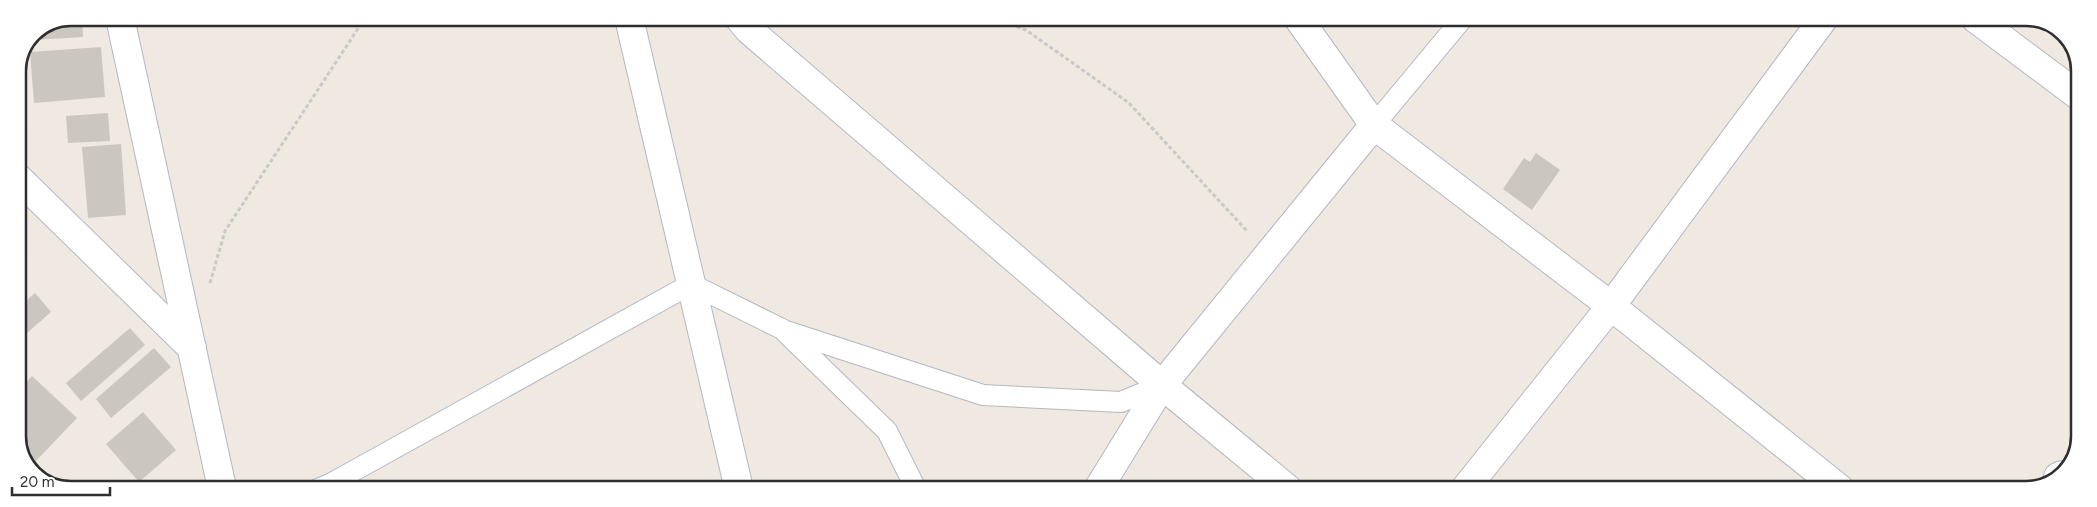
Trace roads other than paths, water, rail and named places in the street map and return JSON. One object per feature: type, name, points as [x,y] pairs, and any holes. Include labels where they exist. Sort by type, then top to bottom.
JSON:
[{"type":"street","points":[[122,26],[220,481]]},
{"type":"street","points":[[631,26],[737,481]]},
{"type":"street","points":[[747,26],[1162,385],[1278,481]]},
{"type":"street","points":[[1304,26],[1374,124],[1611,306],[1830,481]]},
{"type":"street","points":[[1471,481],[1611,306],[1818,26]]},
{"type":"street","points":[[1985,26],[2071,90]]},
{"type":"street","points":[[1103,481],[1162,385],[1374,124]]},
{"type":"street","points":[[26,186],[192,348]]},
{"type":"lane","points":[[1374,124],[1455,26]]},
{"type":"lane","points":[[335,481],[691,284],[782,329],[983,394],[1121,402],[1162,385]]},
{"type":"lane","points":[[782,329],[887,431],[912,481]]}]
